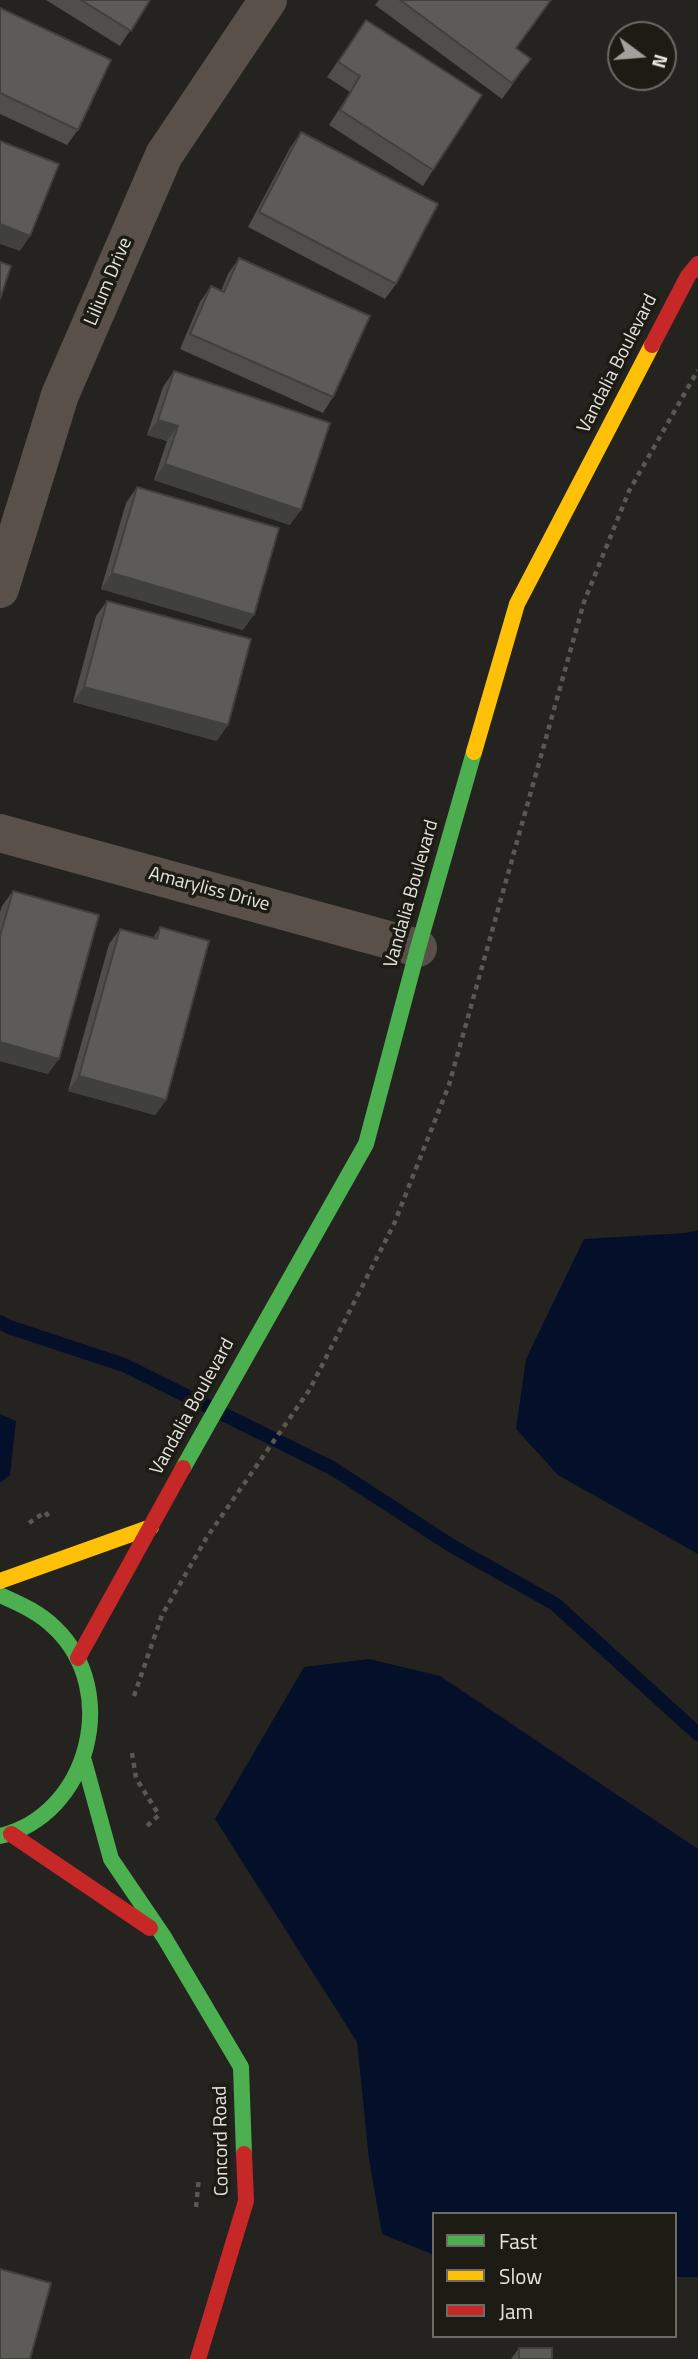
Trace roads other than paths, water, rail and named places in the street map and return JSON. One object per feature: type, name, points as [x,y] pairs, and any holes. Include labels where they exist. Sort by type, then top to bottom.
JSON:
[{"type":"street","name":"Lilium Drive","points":[[0,589],[60,395],[164,155],[268,0]]},
{"type":"street","name":"Vandalia Boulevard","points":[[78,1658],[366,1144],[418,947],[517,604],[688,276],[698,264]]},
{"type":"street","name":"Amaryliss Drive","points":[[0,833],[418,947]]},
{"type":"street","points":[[0,1581],[151,1527]]},
{"type":"street","points":[[0,1595],[19,1600],[53,1624],[78,1658],[90,1692],[92,1727],[84,1761],[67,1792],[42,1817],[6,1835]]},
{"type":"street","name":"Concord Road","points":[[84,1761],[111,1859],[164,1937],[241,2067],[246,2201],[198,2359]]},
{"type":"street","name":"Concord Road","points":[[6,1835],[164,1937]]},
{"type":"water","points":[[698,1230],[698,1554],[558,1475],[516,1429],[526,1359],[584,1239]]},
{"type":"water","points":[[0,1414],[16,1421],[10,1475],[0,1483]]},
{"type":"water","points":[[369,1659],[440,1676],[698,1849],[698,2277],[677,2277],[677,2212],[432,2212],[432,2254],[382,2234],[369,2159],[357,2042],[215,1819],[304,1667]]},
{"type":"waterway","points":[[0,1322],[124,1365],[332,1468],[452,1546],[555,1604],[698,1734]]}]
